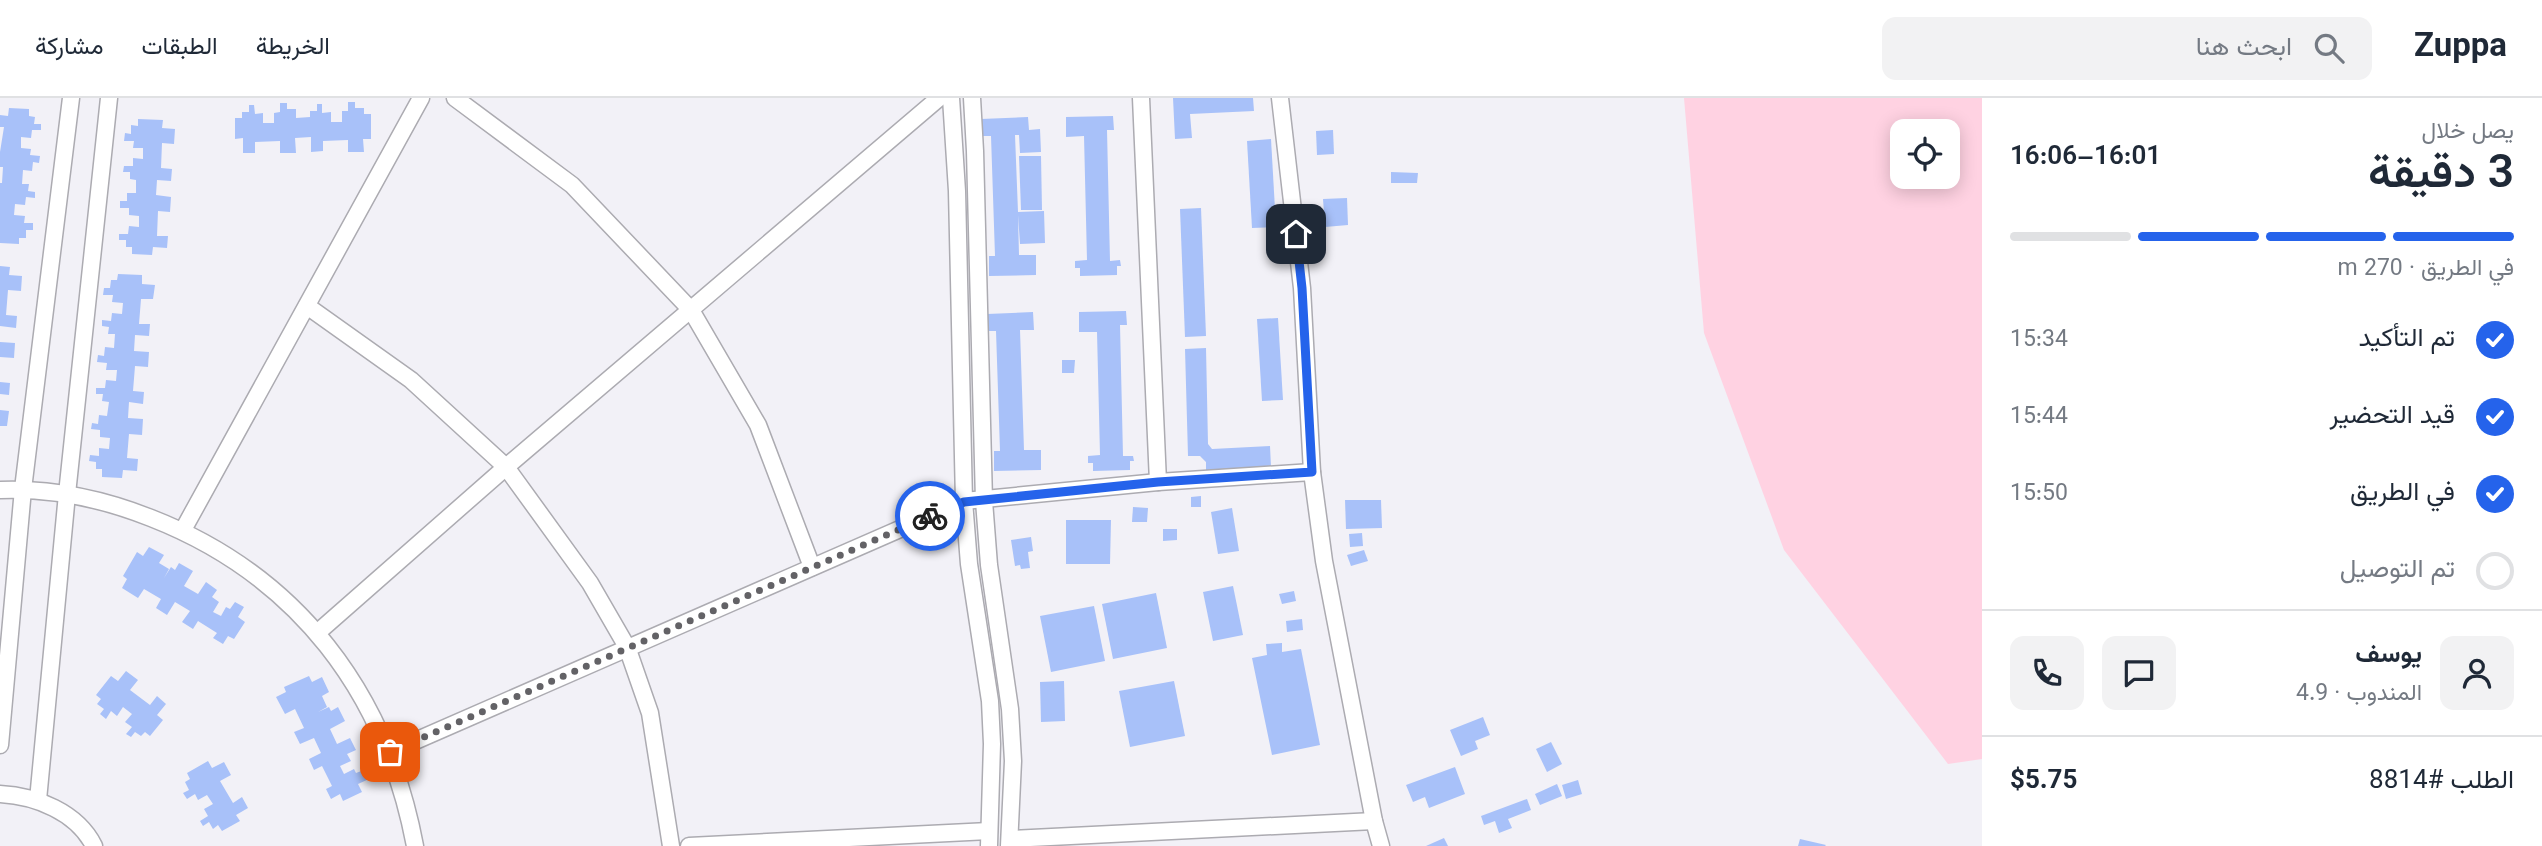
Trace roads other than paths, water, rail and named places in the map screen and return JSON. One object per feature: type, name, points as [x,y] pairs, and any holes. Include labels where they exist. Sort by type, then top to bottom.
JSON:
[{"type":"street","points":[[0,745],[23,489],[71,98]]},
{"type":"street","points":[[38,800],[109,98]]},
{"type":"street","points":[[183,530],[421,98]]},
{"type":"street","points":[[455,98],[572,185],[691,310],[758,425],[812,567]]},
{"type":"street","points":[[317,633],[506,467],[939,98]]},
{"type":"street","points":[[689,846],[989,838],[992,744],[990,701],[969,564],[964,502],[957,191],[951,98]]},
{"type":"street","points":[[971,98],[975,151],[984,501],[989,565],[1010,709],[1013,761],[1009,843],[1374,821]]},
{"type":"street","points":[[1141,98],[1158,482]]},
{"type":"street","points":[[1280,98],[1302,288],[1312,472],[1324,561],[1381,846]]},
{"type":"street","points":[[307,306],[411,380],[506,467],[590,583],[627,647],[650,713],[671,846]]},
{"type":"street","points":[[390,752],[964,502],[1158,482],[1312,472]]},
{"type":"street","points":[[0,490],[23,489],[67,494],[126,508],[183,530],[255,575],[288,603],[317,633],[359,690],[390,752],[407,804],[415,846]]},
{"type":"street","points":[[0,794],[38,800],[67,816],[94,846]]}]
